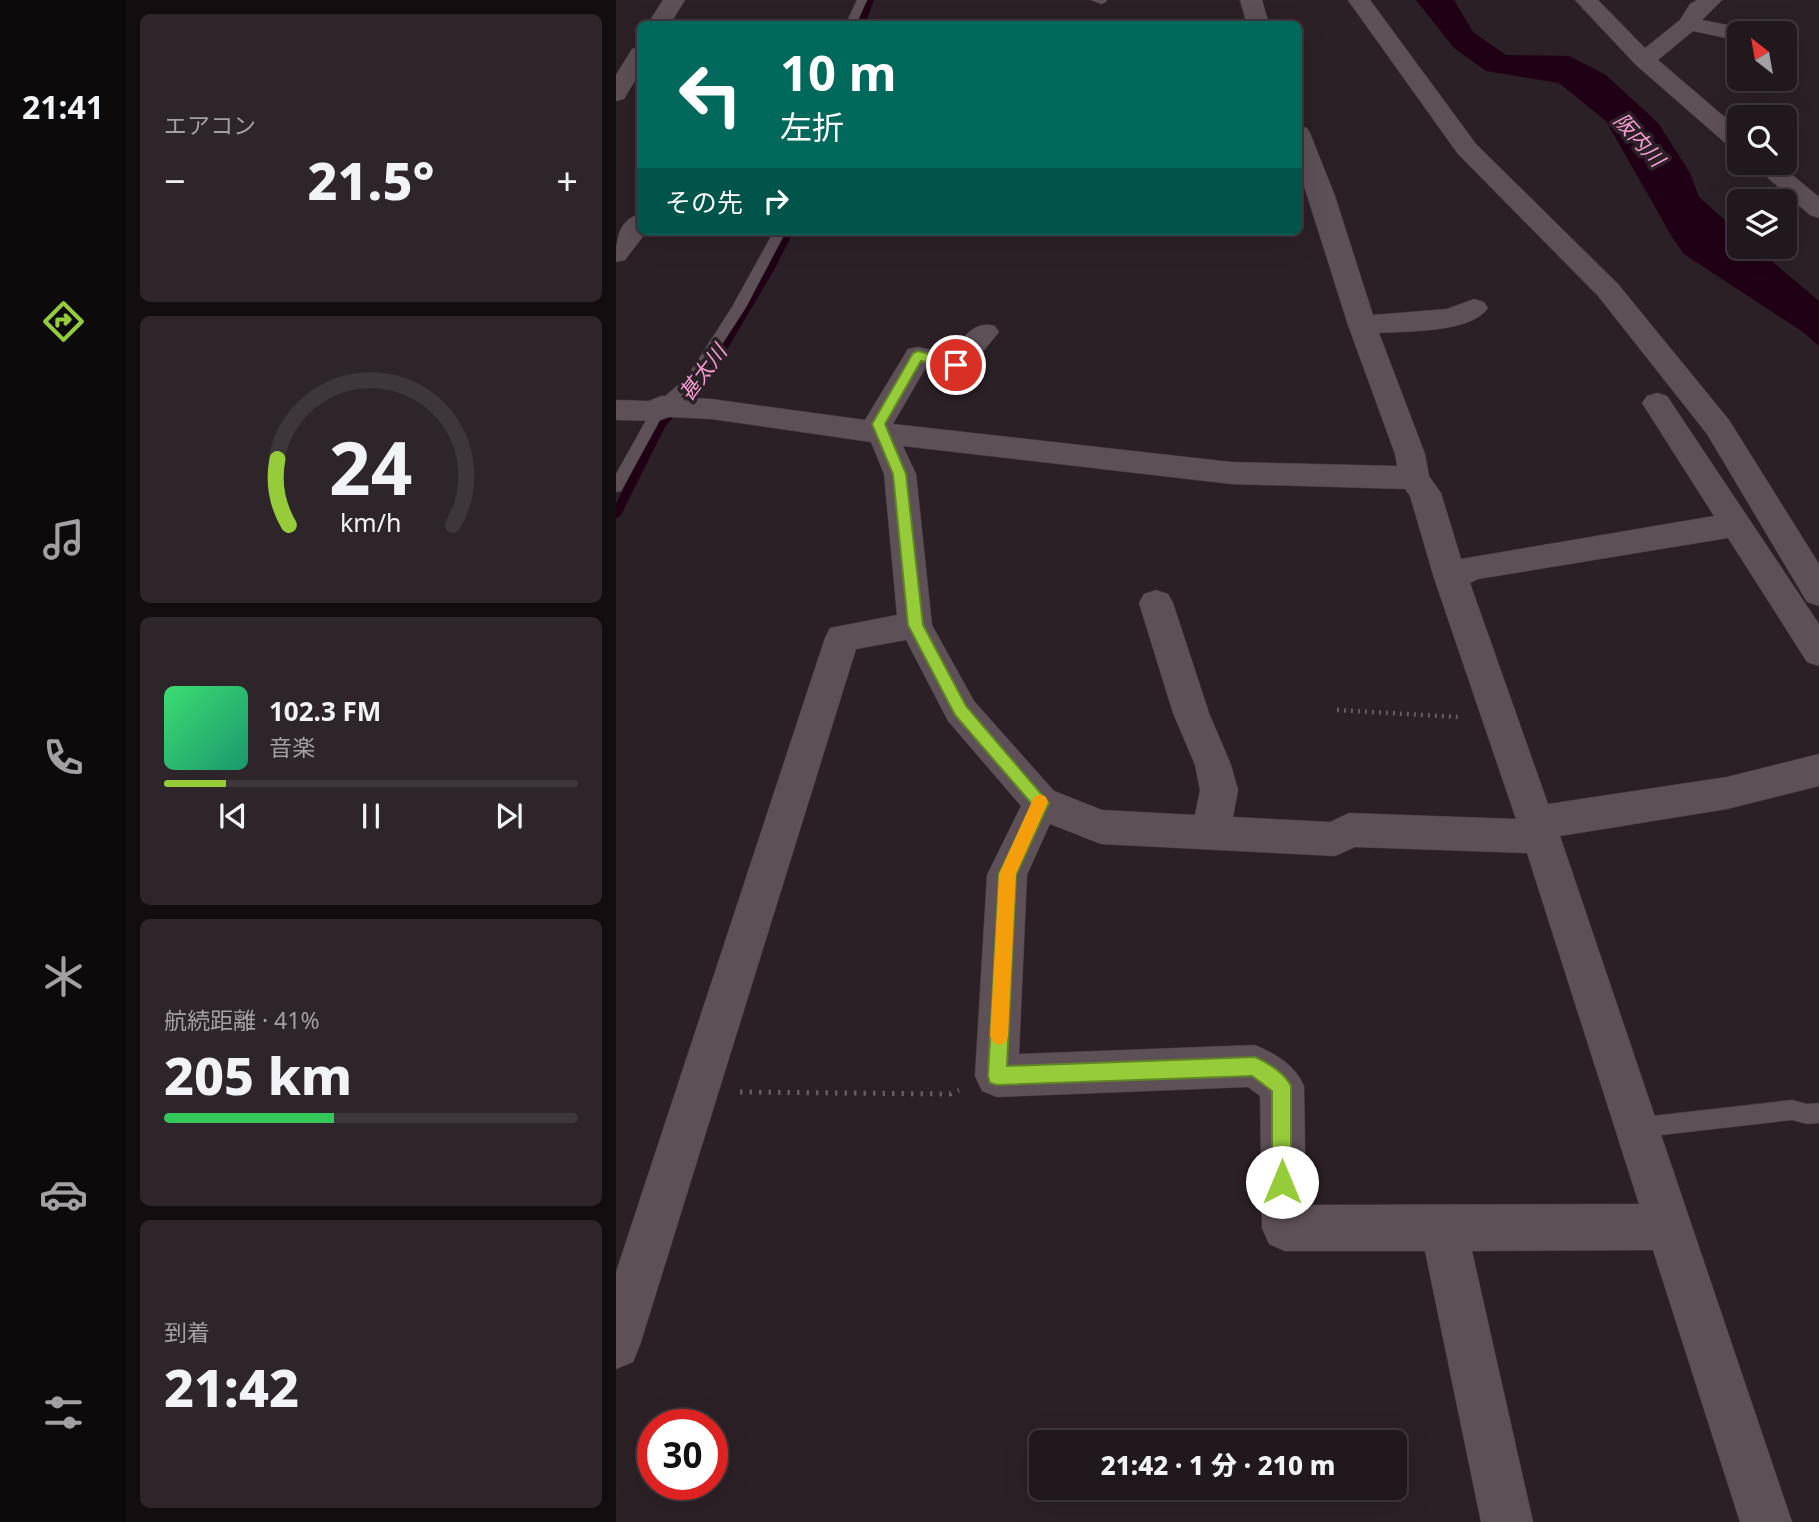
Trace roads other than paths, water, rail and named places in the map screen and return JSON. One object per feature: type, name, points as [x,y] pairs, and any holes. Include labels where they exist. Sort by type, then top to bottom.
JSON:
[{"type":"street","points":[[661,21],[674,0]]},
{"type":"street","points":[[1251,0],[1257,21]]},
{"type":"street","points":[[1359,0],[1467,149],[1608,290],[1718,427],[1819,593]]},
{"type":"street","points":[[1586,0],[1644,60],[1727,132]]},
{"type":"street","points":[[1644,60],[1689,23],[1698,9],[1711,0]]},
{"type":"street","points":[[1689,23],[1727,31]]},
{"type":"street","points":[[637,59],[616,97],[637,99]]},
{"type":"street","points":[[1302,144],[1322,196],[1362,324],[1410,454],[1414,478],[1425,493],[1451,578],[1539,830],[1766,1522]]},
{"type":"street","points":[[1777,175],[1819,210]]},
{"type":"street","points":[[616,254],[637,226]]},
{"type":"street","points":[[1362,324],[1452,318],[1474,308]]},
{"type":"street","points":[[985,332],[956,365],[918,356],[878,424],[900,474],[915,625],[961,711],[1041,803],[1101,827],[1335,839],[1349,830],[1539,830],[1727,793],[1819,770]]},
{"type":"street","points":[[1657,403],[1819,653]]},
{"type":"street","points":[[616,410],[693,408],[882,433],[1231,473],[1414,478]]},
{"type":"street","points":[[1451,578],[1471,568],[1734,525]]},
{"type":"street","points":[[1156,603],[1191,713],[1213,765],[1219,790],[1211,833]]},
{"type":"street","points":[[616,1345],[842,638],[915,625]]},
{"type":"street","points":[[1041,803],[1007,874],[997,1076],[1255,1066],[1282,1086],[1285,1228],[1444,1230],[1669,1227]]},
{"type":"street","points":[[1444,1230],[1507,1521]]},
{"type":"lane","points":[[852,21],[862,0]]},
{"type":"lane","points":[[1096,0],[1102,1]]},
{"type":"lane","points":[[616,487],[660,409],[692,380],[739,307],[778,235]]},
{"type":"lane","points":[[1635,1128],[1792,1110],[1807,1114],[1819,1113]]},
{"type":"water","name":"阪内川","points":[[1416,0],[1454,0],[1473,32],[1506,55],[1569,56],[1606,75],[1658,123],[1690,173],[1699,197],[1727,222],[1727,259],[1769,259],[1819,301],[1819,346],[1803,332],[1684,254],[1606,121],[1559,83],[1486,71],[1454,48]]},
{"type":"waterway","name":"甚太川","points":[[862,21],[870,0]]},
{"type":"waterway","name":"甚太川","points":[[616,515],[661,425],[716,361],[788,235]]}]
